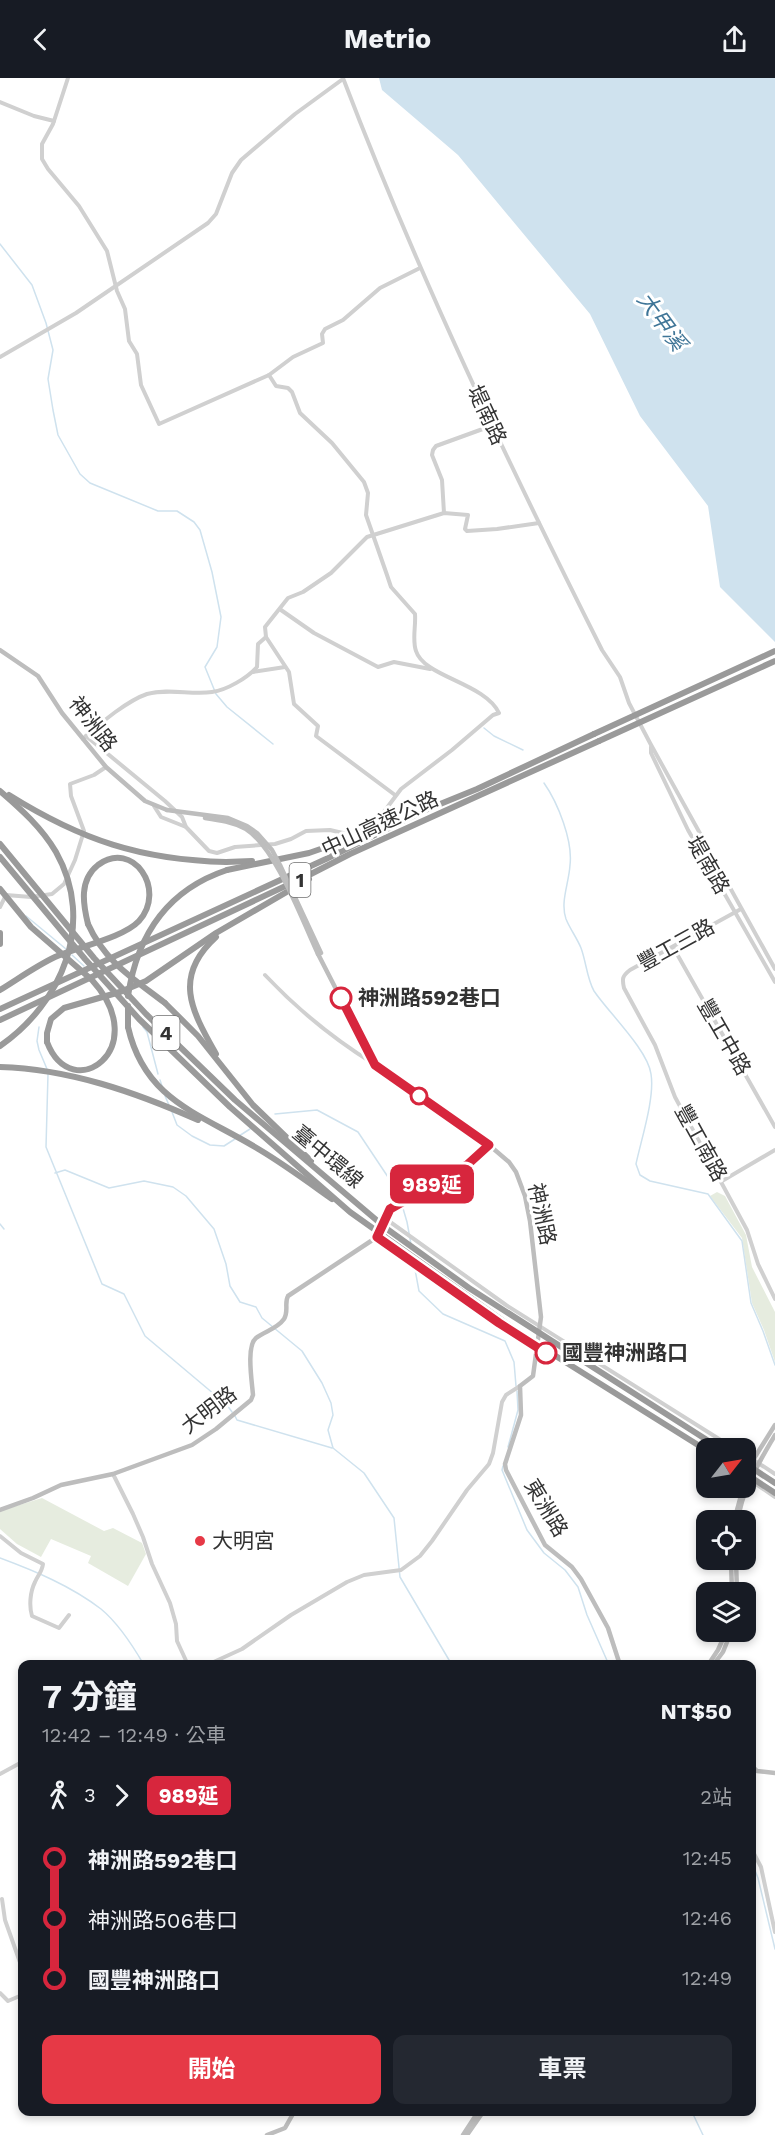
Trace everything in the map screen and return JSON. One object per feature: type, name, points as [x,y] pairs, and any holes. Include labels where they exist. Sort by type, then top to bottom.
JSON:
[{"type":"highway","name":"中山高速公路","points":[[0,1009],[317,863],[423,811],[477,789],[775,651]]},
{"type":"highway","name":"中山高速公路","points":[[0,1020],[350,854],[775,661]]},
{"type":"highway","points":[[0,790],[84,836],[145,854],[176,859],[226,862],[289,858]]},
{"type":"highway","points":[[0,790],[40,829],[57,854],[68,882],[73,920],[66,960],[53,990],[30,1021],[0,1046]]},
{"type":"highway","points":[[350,1212],[261,1150],[192,1113],[154,1083],[134,1050],[128,1019],[128,997],[134,965],[146,935],[171,904],[187,890],[227,870],[289,858],[346,842],[423,811]]},
{"type":"highway","name":"臺中環線","points":[[0,844],[94,957],[147,1014],[235,1101],[387,1229],[469,1288],[704,1438]]},
{"type":"highway","points":[[0,890],[31,927],[92,980],[100,989],[112,1009],[115,1024],[114,1044],[105,1059],[97,1066],[82,1070],[68,1067],[55,1058],[47,1042],[51,1019],[64,1008],[120,992],[146,981],[216,933],[350,854]]},
{"type":"highway","name":"臺中環線","points":[[0,857],[85,959],[139,1019],[230,1107],[350,1212],[527,1338],[696,1445]]},
{"type":"highway","points":[[0,990],[54,958],[121,933],[136,924],[147,909],[151,890],[148,879],[133,863],[124,859],[106,860],[93,869],[84,886],[83,896],[88,924],[95,940],[118,968],[184,1020],[253,1105],[353,1200]]},
{"type":"highway","points":[[231,925],[214,938],[195,963],[191,977],[190,998],[198,1020],[217,1057],[253,1105]]},
{"type":"highway","points":[[0,933],[0,944]]},
{"type":"highway","points":[[0,1067],[49,1071],[110,1087],[159,1103],[240,1138]]},
{"type":"highway","points":[[756,1471],[775,1483]]},
{"type":"highway","points":[[756,1483],[775,1495]]},
{"type":"street","points":[[68,78],[54,121],[42,144],[43,162],[79,206],[109,254],[116,285],[125,309],[129,341],[137,354],[141,385],[159,423],[269,375],[293,357],[323,343],[322,334],[325,329],[342,320],[380,288],[420,268]]},
{"type":"street","points":[[0,357],[67,318],[210,221],[221,203],[232,173],[241,160],[295,114],[343,79]]},
{"type":"street","name":"堤南路","points":[[343,79],[420,268],[491,426],[602,650],[620,677],[629,703],[775,969]]},
{"type":"street","points":[[0,102],[34,116],[54,121]]},
{"type":"street","points":[[269,375],[276,386],[288,388],[292,392],[300,413],[332,443],[364,482],[368,493],[366,515],[391,587],[415,614],[414,640],[418,657],[434,670]]},
{"type":"street","points":[[444,513],[442,480],[432,455],[433,450],[436,446],[491,426]]},
{"type":"street","points":[[395,795],[316,736],[318,726],[294,704],[289,672],[266,637],[265,627],[281,610],[288,598],[303,592],[331,573],[367,537],[444,513],[468,515],[465,529],[467,531],[539,523]]},
{"type":"street","points":[[266,637],[258,644],[256,667],[240,680],[213,692],[150,693],[138,698],[84,738],[165,801],[182,817],[186,826],[212,853],[235,847],[275,844],[306,831],[330,830],[347,834],[377,821],[395,795],[493,715],[499,713],[492,701],[450,676],[434,670],[394,662],[378,667],[314,633],[281,610]]},
{"type":"street","name":"神洲路","points":[[0,650],[38,676],[106,767],[143,799],[167,810],[228,818],[247,826],[265,841],[276,858],[319,953],[375,1065],[489,1145],[509,1162],[520,1180],[525,1197],[532,1236],[541,1327],[533,1376],[520,1386]]},
{"type":"street","points":[[252,672],[285,667]]},
{"type":"street","name":"堤南路","points":[[650,743],[651,753],[680,813],[775,982]]},
{"type":"street","points":[[0,907],[6,895],[31,897],[52,894],[64,884],[75,860],[84,831],[69,784],[94,775],[106,767]]},
{"type":"street","points":[[154,806],[161,817],[186,826]]},
{"type":"street","name":"豐工三路","points":[[624,988],[622,980],[624,974],[741,909]]},
{"type":"street","name":"豐工中路","points":[[673,947],[775,1126]]},
{"type":"street","points":[[265,975],[315,1024],[375,1065]]},
{"type":"street","name":"豐工南路","points":[[624,988],[655,1045],[675,1097],[747,1230],[758,1264],[775,1299]]},
{"type":"street","name":"大明路","points":[[0,1510],[42,1495],[61,1485],[113,1474],[192,1445],[248,1403],[253,1395],[250,1347],[253,1340],[283,1320],[287,1311],[288,1296],[377,1237],[390,1209],[467,1165],[489,1145]]},
{"type":"street","points":[[722,1181],[775,1150]]},
{"type":"street","points":[[386,1219],[506,1305],[718,1438]]},
{"type":"street","points":[[377,1237],[537,1348],[696,1445]]},
{"type":"street","points":[[218,1660],[243,1649],[301,1608],[347,1582],[360,1576],[401,1569],[420,1556],[467,1490],[489,1464],[493,1454],[502,1400],[520,1386]]},
{"type":"street","name":"東洲路","points":[[520,1386],[521,1415],[505,1464],[506,1470],[545,1545],[572,1567],[581,1579],[608,1628],[618,1660]]},
{"type":"street","points":[[756,1455],[775,1425]]},
{"type":"street","points":[[756,1470],[775,1435]]},
{"type":"street","points":[[756,1462],[775,1474]]},
{"type":"street","points":[[113,1474],[134,1514],[152,1564],[170,1603],[176,1624],[177,1641],[186,1660]]},
{"type":"street","points":[[756,1484],[775,1495]]},
{"type":"street","points":[[0,1536],[21,1553],[43,1564],[33,1588],[30,1605],[32,1616],[59,1628],[69,1616]]},
{"type":"street","points":[[711,1660],[722,1642]]},
{"type":"street","points":[[717,1660],[727,1642]]},
{"type":"street","points":[[0,1774],[18,1764]]},
{"type":"street","points":[[756,1770],[775,1773]]},
{"type":"street","points":[[756,1858],[775,1932]]},
{"type":"street","points":[[3,1899],[5,1920],[18,1957]]},
{"type":"street","points":[[0,1993],[8,2001],[18,1997]]},
{"type":"street","points":[[267,2135],[285,2128],[292,2116]]},
{"type":"street","points":[[462,2135],[474,2116]]},
{"type":"street","points":[[467,2135],[480,2116]]},
{"type":"shaded area","points":[[717,1192],[725,1196],[746,1235],[752,1267],[775,1312],[775,1362],[752,1303],[742,1238],[710,1196]]},
{"type":"shaded area","points":[[42,1498],[104,1531],[113,1528],[142,1543],[146,1554],[128,1586],[88,1563],[91,1556],[51,1539],[41,1557],[17,1544],[0,1529],[0,1511]]},
{"type":"water","name":"大甲溪","points":[[379,78],[775,78],[775,642],[720,587],[708,506],[640,416],[590,314],[458,155],[382,90]]},
{"type":"waterway","points":[[0,244],[32,285],[46,323],[53,350],[48,379],[58,435],[80,474],[90,483],[158,511],[177,511],[194,522],[200,530],[212,572],[221,617],[217,647],[205,667],[216,694],[227,707],[273,744]]},
{"type":"waterway","points":[[484,728],[494,736],[523,750]]},
{"type":"waterway","points":[[544,783],[559,811],[569,845],[570,865],[564,899],[566,919],[581,948],[594,991],[643,1054],[651,1074],[651,1095],[636,1164],[640,1175],[650,1181],[708,1194],[742,1241],[751,1303],[775,1365]]},
{"type":"waterway","points":[[26,916],[66,949]]},
{"type":"waterway","points":[[72,955],[84,966]]},
{"type":"waterway","points":[[39,1027],[37,1041],[47,1069]]},
{"type":"waterway","points":[[143,1027],[147,1032],[158,1074]]},
{"type":"waterway","points":[[48,1074],[46,1147],[102,1284],[124,1294],[145,1336],[227,1405],[232,1412]]},
{"type":"waterway","points":[[160,1080],[162,1086]]},
{"type":"waterway","points":[[165,1096],[169,1105]]},
{"type":"waterway","points":[[275,1114],[317,1110],[358,1132],[396,1189],[400,1200]]},
{"type":"waterway","points":[[172,1112],[177,1125],[210,1145],[224,1146],[235,1139]]},
{"type":"waterway","points":[[239,1136],[250,1129]]},
{"type":"waterway","points":[[55,1173],[65,1170],[109,1188],[144,1181],[173,1187],[186,1196],[214,1229],[226,1264],[230,1286],[240,1302],[256,1307],[262,1318],[302,1351],[322,1383],[331,1403],[333,1415],[328,1430],[333,1448],[364,1473],[394,1518],[400,1577],[449,1660]]},
{"type":"waterway","points":[[402,1205],[411,1244]]},
{"type":"waterway","points":[[0,1224],[4,1229]]},
{"type":"waterway","points":[[414,1264],[419,1291],[443,1314],[505,1341],[514,1362],[516,1386]]},
{"type":"waterway","points":[[508,1447],[518,1410],[517,1391]]},
{"type":"waterway","points":[[235,1416],[237,1420],[332,1448]]},
{"type":"waterway","points":[[503,1466],[502,1470],[527,1530],[544,1553],[565,1570],[578,1587],[587,1615],[607,1660]]},
{"type":"waterway","points":[[0,1558],[52,1580],[101,1609],[119,1628],[141,1660]]},
{"type":"waterway","points":[[756,1873],[775,1949]]},
{"type":"waterway","points":[[694,2116],[703,2135]]},
{"type":"bus line","name":"989延","points":[[341,998],[375,1065],[489,1145],[467,1165],[390,1209],[377,1237],[499,1323],[546,1353]]},
{"type":"place","name":"神洲路592巷口","points":[[341,998]]},
{"type":"place","name":"國豐神洲路口","points":[[546,1353]]},
{"type":"place","name":"大明宮","points":[[200,1541]]}]
